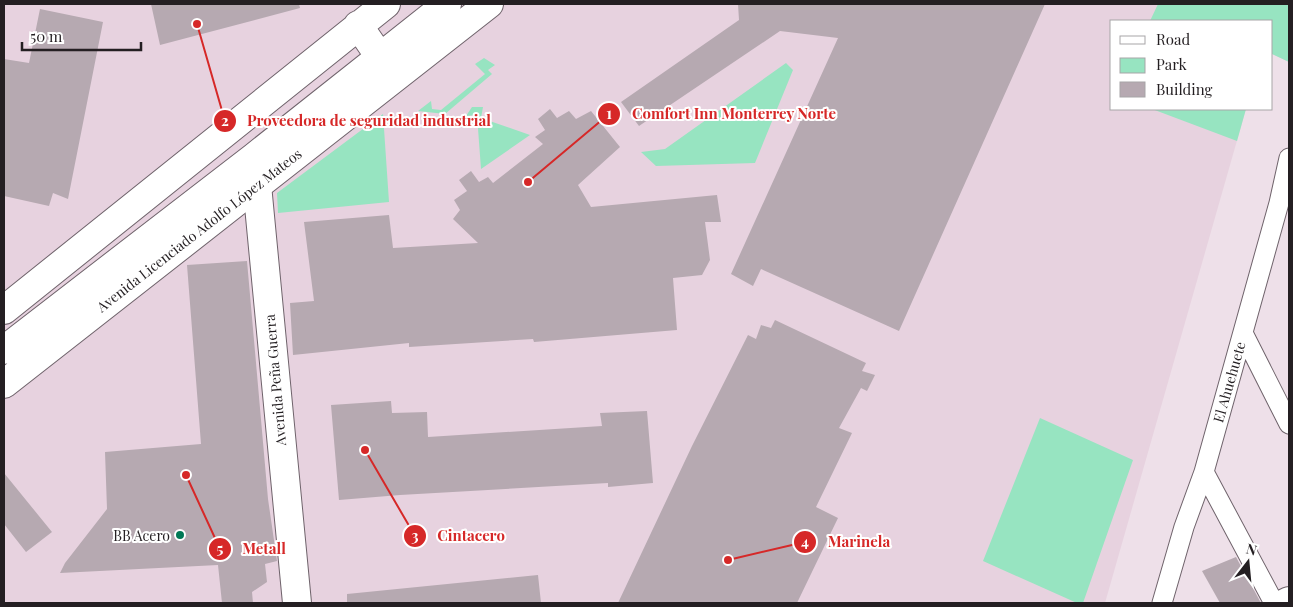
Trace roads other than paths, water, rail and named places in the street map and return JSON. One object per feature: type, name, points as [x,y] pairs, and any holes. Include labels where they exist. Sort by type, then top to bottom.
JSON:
[{"type":"main road","points":[[4,310],[386,4]]},
{"type":"main road","name":"Avenida Licenciado Adolfo López Mateos","points":[[4,350],[254,157],[447,4]]},
{"type":"main road","name":"Avenida Licenciado Adolfo López Mateos","points":[[4,384],[488,4]]},
{"type":"main road","points":[[358,25],[380,57]]},
{"type":"main road","name":"Avenida Peña Guerra","points":[[254,157],[297,603]]},
{"type":"main road","points":[[1285,603],[1289,601]]},
{"type":"street","name":"El Ahuehuete","points":[[1162,603],[1184,527],[1204,472],[1279,203],[1289,158]]},
{"type":"street","points":[[1279,203],[1289,223]]},
{"type":"street","points":[[1243,333],[1289,424]]},
{"type":"street","points":[[1204,472],[1274,603]]},
{"type":"place","name":"Proveedora de seguridad industrial","points":[[197,24]]},
{"type":"place","name":"Comfort Inn Monterrey Norte","points":[[528,182]]},
{"type":"place","name":"Cintacero","points":[[365,450]]},
{"type":"place","name":"Metall","points":[[186,475]]},
{"type":"place","name":"BB Acero","points":[[180,535]]},
{"type":"place","name":"Marinela","points":[[728,560]]}]
